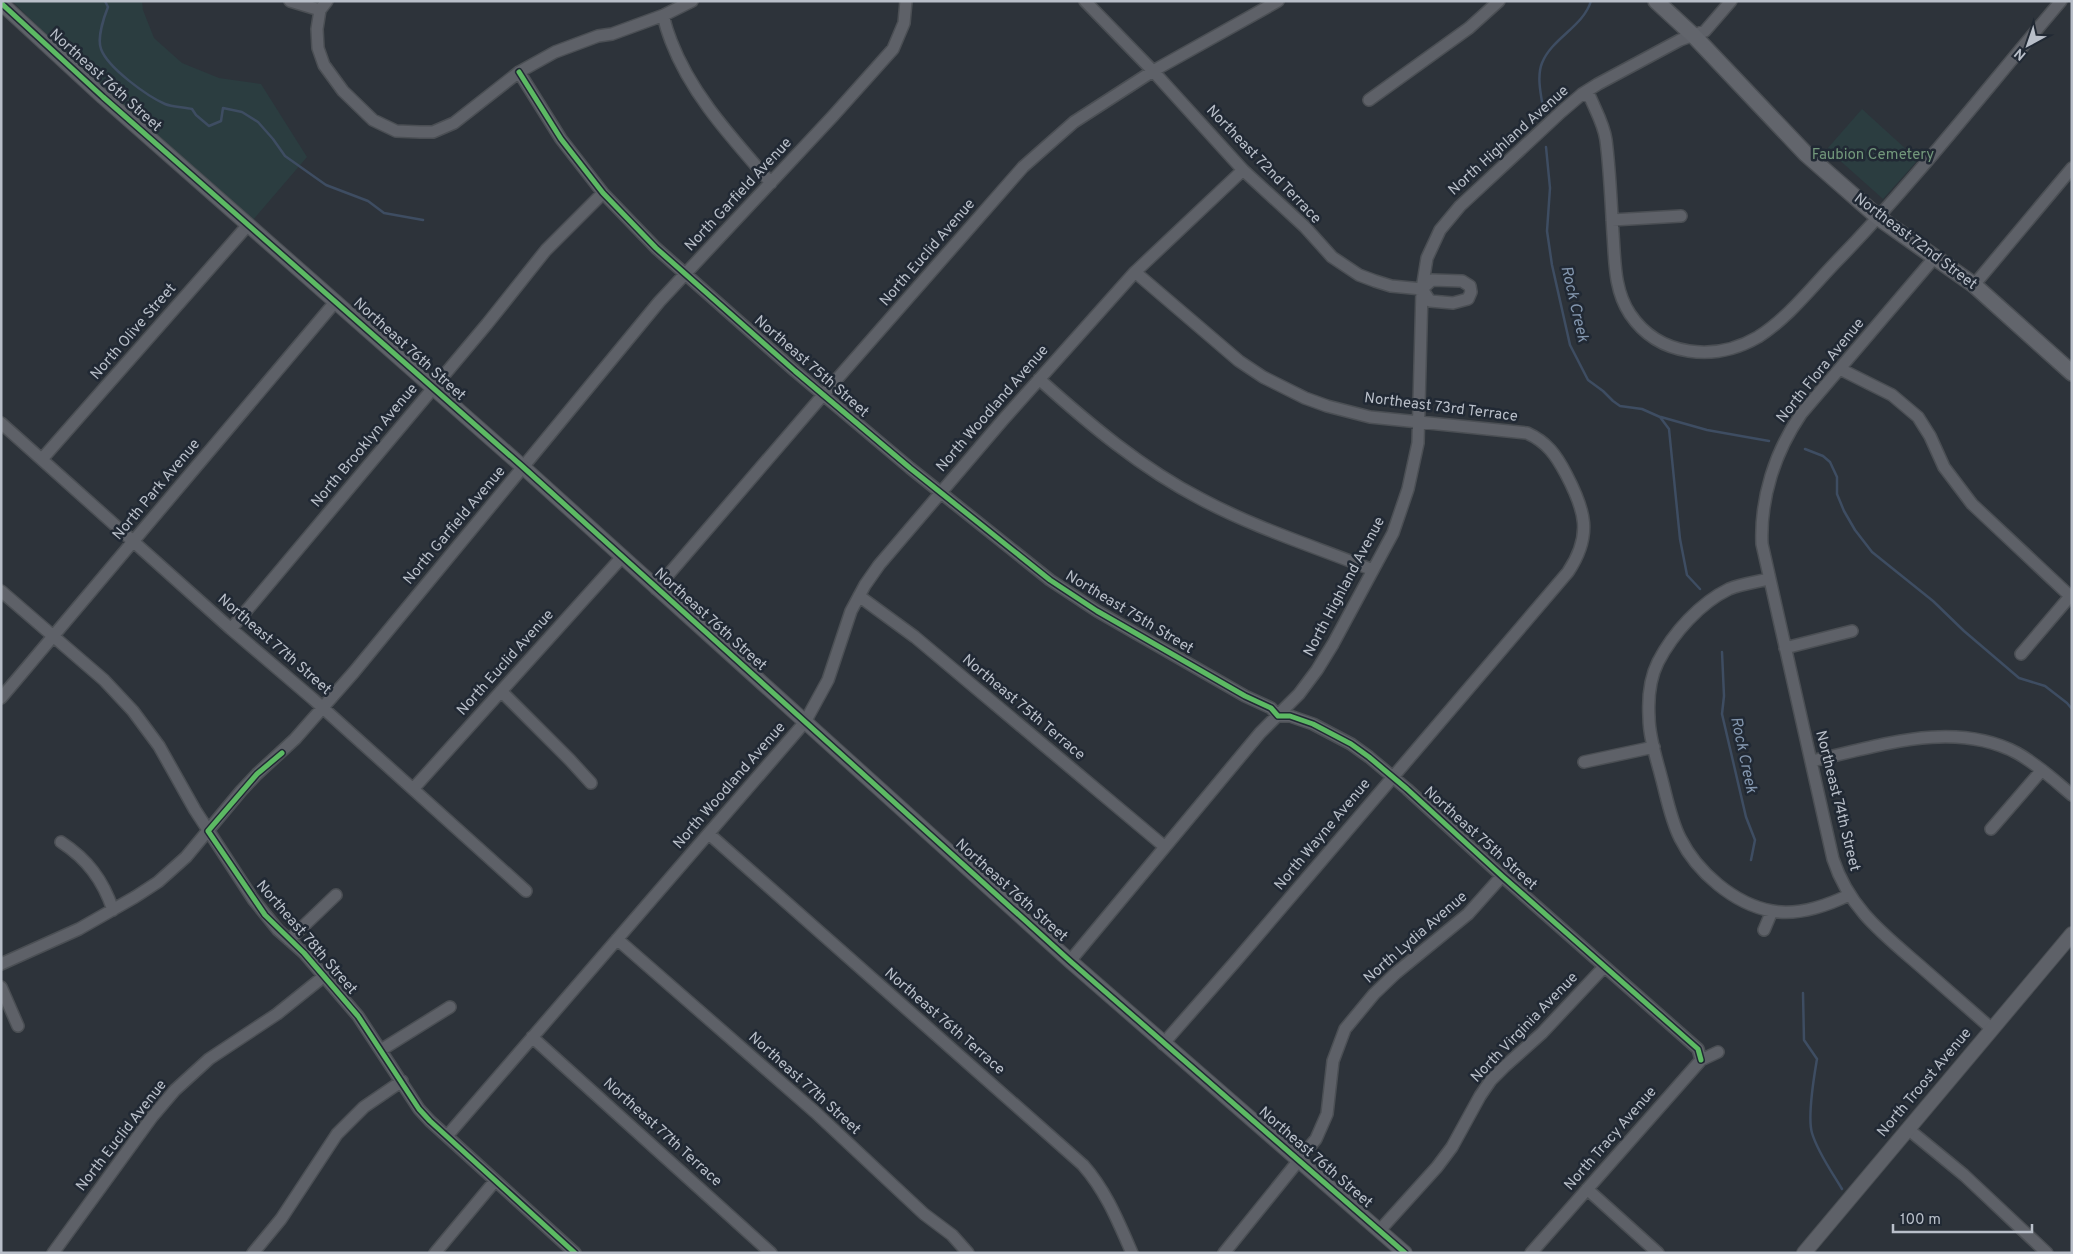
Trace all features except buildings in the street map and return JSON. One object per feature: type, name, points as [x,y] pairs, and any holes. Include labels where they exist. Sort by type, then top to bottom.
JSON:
[{"type":"main road","name":"Northeast 72nd Street","points":[[1656,1],[1694,36],[1806,154],[1879,218],[1974,285],[2072,373]]},
{"type":"street","points":[[290,1],[324,6],[316,29],[318,48],[324,65],[343,91],[373,120],[384,127],[405,132],[433,132],[454,123],[518,72],[555,52],[664,15],[692,1]]},
{"type":"street","name":"North Garfield Avenue","points":[[1,964],[79,929],[113,910],[158,882],[186,856],[252,779],[295,739],[323,708],[659,302],[893,49],[904,23],[906,1]]},
{"type":"street","name":"Northeast 72nd Terrace","points":[[1085,1],[1153,71],[1243,170],[1305,228],[1320,246],[1359,276],[1390,286],[1422,289]]},
{"type":"street","name":"North Euclid Avenue","points":[[656,589],[1023,167],[1074,122],[1153,71],[1278,1]]},
{"type":"street","points":[[1369,100],[1469,28],[1499,1]]},
{"type":"street","name":"North Highland Avenue","points":[[1070,961],[1260,733],[1278,716],[1317,670],[1393,533],[1414,466],[1420,421],[1424,270],[1432,247],[1451,215],[1582,94],[1672,45],[1705,31],[1731,1]]},
{"type":"street","points":[[1582,94],[1590,98],[1606,138],[1619,289],[1623,301],[1636,322],[1646,333],[1665,345],[1679,350],[1708,353],[1720,351],[1745,343],[1774,325],[1879,218],[2061,1]]},
{"type":"street","name":"Northeast 76th Street","points":[[1,3],[102,97],[523,467],[656,589],[1163,1044],[1405,1253]]},
{"type":"street","points":[[664,15],[664,21],[675,50],[694,87],[729,134],[771,183]]},
{"type":"street","name":"Northeast 75th Street","points":[[518,72],[561,139],[603,193],[656,248],[823,395],[1068,593],[1245,696],[1271,708],[1278,716],[1290,716],[1313,724],[1351,744],[1393,776],[1502,876],[1698,1049],[1701,1060]]},
{"type":"street","points":[[1974,285],[2072,168]]},
{"type":"street","name":"North Woodland Avenue","points":[[447,1136],[804,722],[828,680],[845,627],[859,596],[879,564],[1039,379],[1135,272],[1243,170]]},
{"type":"street","name":"North Brooklyn Avenue","points":[[231,629],[546,250],[603,193]]},
{"type":"street","points":[[1612,220],[1681,216]]},
{"type":"street","name":"North Olive Street","points":[[42,459],[248,225]]},
{"type":"street","name":"North Flora Avenue","points":[[1769,580],[1764,559],[1762,530],[1765,501],[1774,467],[1783,444],[1794,424],[1935,257]]},
{"type":"street","name":"Northeast 73rd Terrace","points":[[1135,272],[1232,356],[1263,377],[1327,406],[1370,417],[1527,433],[1538,438],[1552,451],[1575,491],[1580,503],[1583,523]]},
{"type":"street","name":"North Park Avenue","points":[[1,698],[336,301]]},
{"type":"street","points":[[1840,369],[1892,395],[1918,417],[1930,436],[1944,467],[1967,498],[2071,595],[2022,654]]},
{"type":"street","points":[[1039,379],[1108,438],[1173,484],[1229,513],[1373,570]]},
{"type":"street","name":"Northeast 77th Street","points":[[1,423],[231,629],[323,708],[526,891]]},
{"type":"street","name":"North Wayne Avenue","points":[[1163,1044],[1568,572],[1581,548],[1583,523]]},
{"type":"street","name":"North Euclid Avenue","points":[[413,789],[622,557]]},
{"type":"street","points":[[1769,580],[1733,588],[1702,606],[1663,653],[1655,670],[1649,701],[1650,731],[1674,826],[1687,851],[1706,874],[1730,892],[1750,903],[1772,911],[1806,910],[1818,908],[1849,895]]},
{"type":"street","name":"Northeast 74th Street","points":[[1769,580],[1833,859],[1849,895],[1870,922],[1992,1029]]},
{"type":"street","name":"Northeast 78th Street","points":[[1,591],[104,680],[133,711],[159,746],[208,831],[253,899],[289,940],[304,953],[358,1016],[419,1109],[575,1253]]},
{"type":"street","name":"Northeast 75th Terrace","points":[[859,596],[915,637],[1165,846]]},
{"type":"street","points":[[1785,648],[1852,631]]},
{"type":"street","points":[[501,691],[591,783]]},
{"type":"street","points":[[1811,761],[1915,739],[1954,736],[1975,738],[2004,747],[2024,757],[2072,795]]},
{"type":"street","points":[[1584,762],[1654,746]]},
{"type":"street","points":[[1991,829],[2042,770]]},
{"type":"street","name":"Northeast 76th Terrace","points":[[709,834],[1083,1165],[1096,1180],[1107,1198],[1132,1253]]},
{"type":"street","points":[[61,842],[72,849],[94,872],[106,890],[113,910]]},
{"type":"street","name":"North Lydia Avenue","points":[[1224,1253],[1316,1139],[1327,1114],[1333,1060],[1345,1029],[1363,1006],[1390,978],[1468,914],[1502,876]]},
{"type":"street","name":"Northeast 78th Street","points":[[289,940],[336,895]]},
{"type":"street","points":[[1764,930],[1772,911]]},
{"type":"street","name":"North Troost Avenue","points":[[1804,1253],[2071,936]]},
{"type":"street","name":"Northeast 77th Street","points":[[617,940],[815,1112],[924,1214],[952,1235],[968,1253]]},
{"type":"street","name":"North Virginia Avenue","points":[[1380,1230],[1437,1167],[1452,1147],[1480,1096],[1492,1080],[1542,1033],[1604,967]]},
{"type":"street","name":"North Euclid Avenue","points":[[52,1253],[152,1117],[175,1090],[209,1059],[277,1014],[323,977]]},
{"type":"street","points":[[1,987],[18,1026]]},
{"type":"street","points":[[381,1050],[450,1007]]},
{"type":"street","name":"Northeast 77th Terrace","points":[[532,1037],[771,1253]]},
{"type":"street","name":"North Tracy Avenue","points":[[1531,1253],[1701,1060],[1718,1052]]},
{"type":"street","points":[[252,1253],[281,1219],[338,1134],[364,1107],[402,1082]]},
{"type":"street","points":[[1908,1129],[1964,1175],[2047,1253]]},
{"type":"street","points":[[435,1253],[495,1181]]},
{"type":"street","points":[[1587,1189],[1658,1253]]},
{"type":"green space","points":[[12,1],[142,1],[143,10],[154,38],[182,63],[219,78],[261,84],[307,157],[253,220],[84,72]]},
{"type":"green space","name":"Faubion Cemetery","points":[[1862,109],[1918,160],[1883,199],[1827,149]]},
{"type":"waterway","points":[[105,1],[108,7],[100,34],[101,49],[120,73],[148,95],[171,106],[192,109],[209,126],[221,121],[223,108],[242,112],[258,122],[285,156],[326,185],[368,201],[384,213],[423,220]]},
{"type":"waterway","name":"Rock Creek","points":[[1544,114],[1539,82],[1542,63],[1553,46],[1581,18],[1591,1]]},
{"type":"waterway","name":"Rock Creek","points":[[1546,147],[1550,188],[1547,231],[1552,265],[1570,345],[1588,380],[1620,406],[1642,409],[1660,417],[1669,429],[1680,539],[1687,575],[1700,589]]},
{"type":"waterway","points":[[1661,417],[1707,430],[1769,441]]},
{"type":"waterway","points":[[1805,449],[1823,456],[1830,462],[1837,477],[1837,494],[1844,511],[1855,530],[1872,552],[1933,601],[1964,631],[2019,678],[2045,686],[2072,709]]},
{"type":"waterway","name":"Rock Creek","points":[[1722,652],[1724,696],[1722,714],[1746,817],[1755,840],[1751,860]]},
{"type":"waterway","name":"Rock Creek","points":[[1803,993],[1804,1040],[1817,1059],[1810,1117],[1812,1133],[1821,1155],[1842,1189]]},
{"type":"cycle path","points":[[1,3],[103,97],[523,467],[1070,961],[1405,1253]]},
{"type":"cycle path","points":[[519,72],[561,139],[603,193],[656,248],[795,371],[910,468],[1050,580],[1097,611],[1245,696],[1271,708],[1278,716],[1290,716],[1313,724],[1351,744],[1369,757],[1698,1049],[1701,1060]]},
{"type":"cycle path","points":[[282,753],[257,774],[208,831],[265,915],[304,953],[358,1016],[419,1109],[575,1253]]}]
